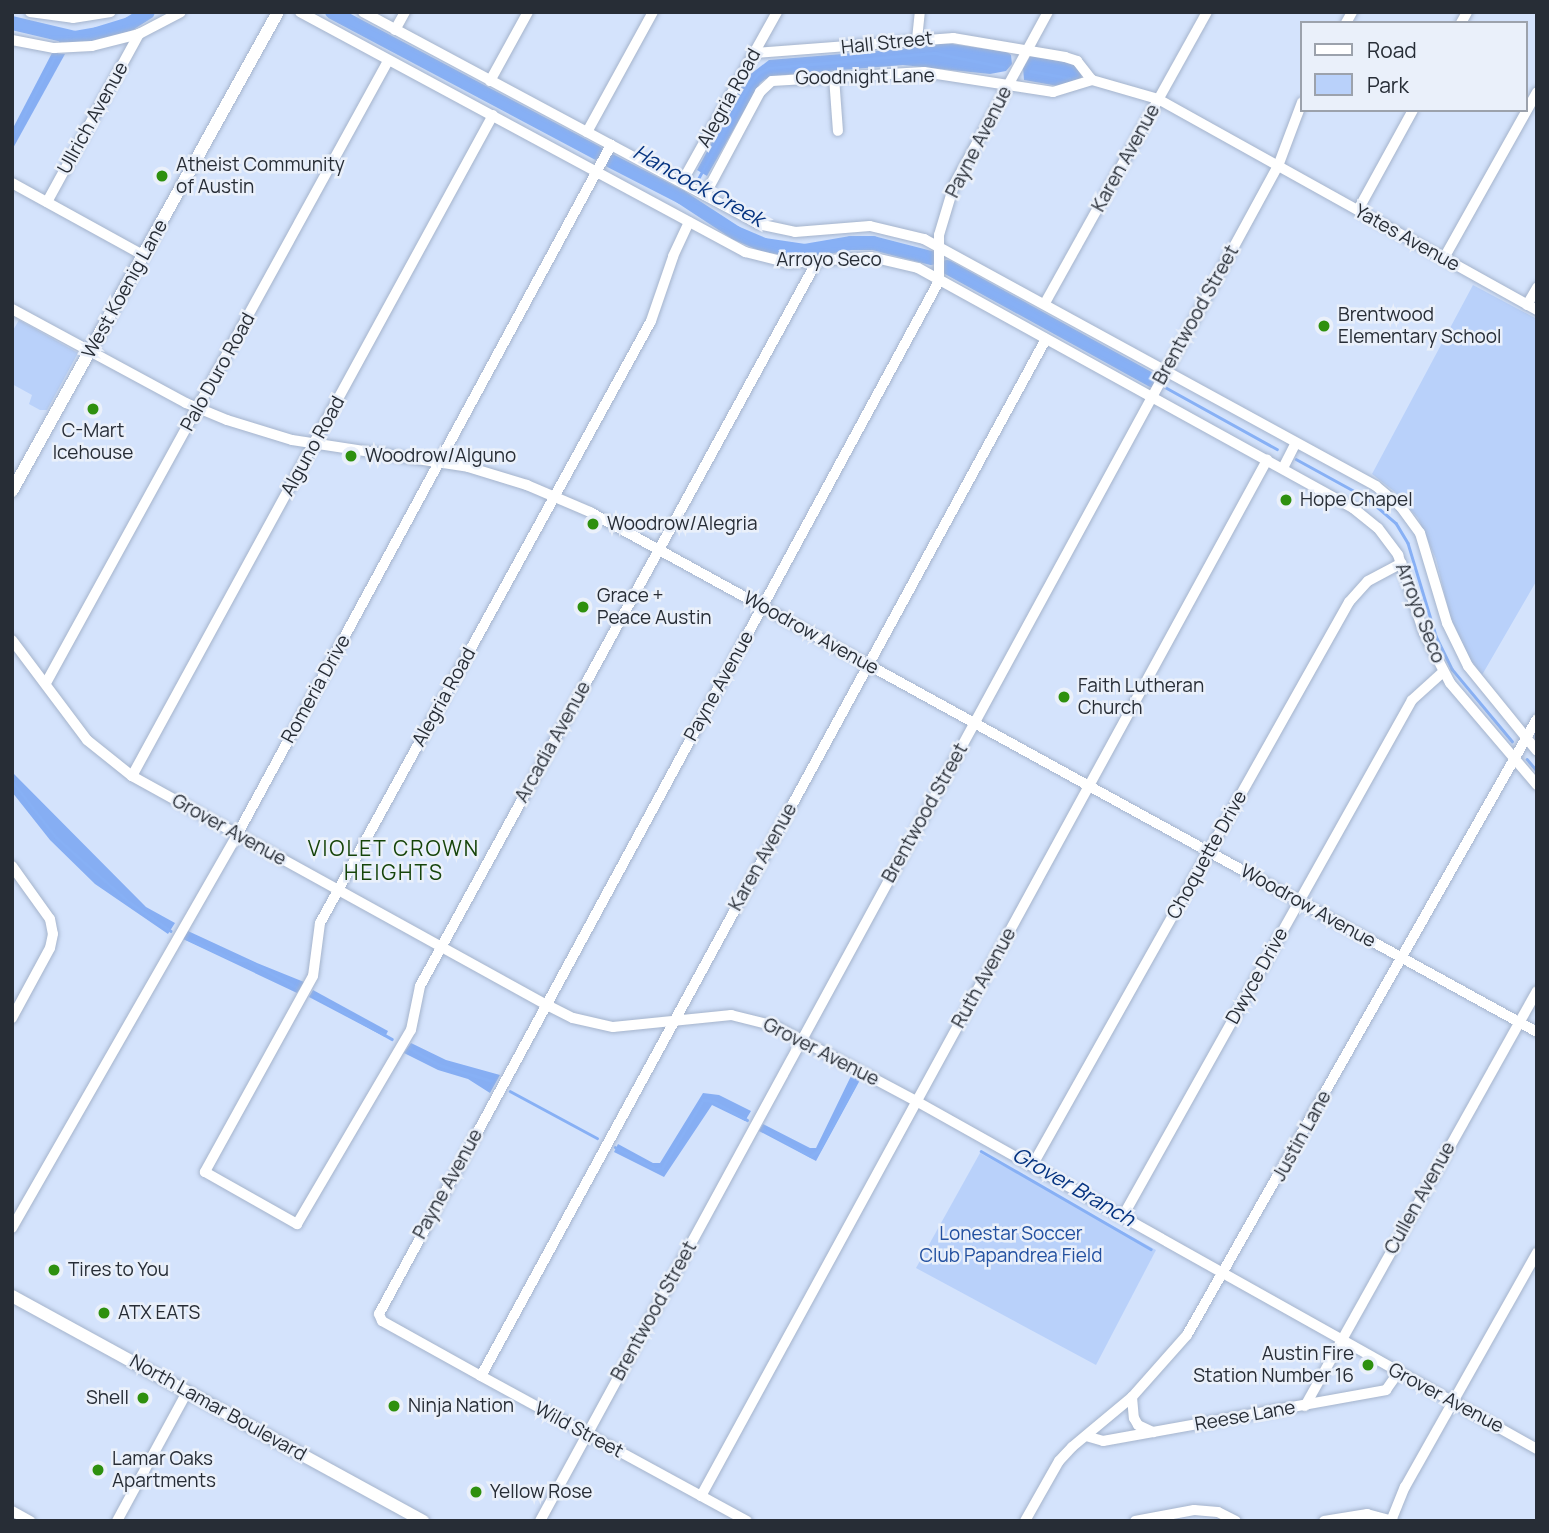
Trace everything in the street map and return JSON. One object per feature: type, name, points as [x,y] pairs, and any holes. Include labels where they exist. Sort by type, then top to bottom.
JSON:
[{"type":"main road","name":"West Koenig Lane","points":[[12,491],[278,12]]},
{"type":"main road","name":"North Lamar Boulevard","points":[[13,1299],[423,1521]]},
{"type":"street","points":[[30,12],[73,18],[111,12]]},
{"type":"street","points":[[12,40],[73,48],[104,44],[139,34],[181,12]]},
{"type":"street","name":"Arroyo Seco","points":[[300,12],[762,258],[789,263],[816,263],[856,257],[879,258],[909,265],[1283,468],[1363,515],[1385,536],[1402,564],[1423,633],[1443,672],[1537,785]]},
{"type":"street","name":"Arroyo Seco","points":[[363,12],[758,224],[782,231],[878,227],[912,234],[940,247],[1376,486],[1409,515],[1428,551],[1447,623],[1461,655],[1537,751]]},
{"type":"street","points":[[395,30],[405,12]]},
{"type":"street","points":[[490,81],[528,12]]},
{"type":"street","points":[[587,132],[653,12]]},
{"type":"street","name":"Alegria Road","points":[[682,183],[776,12]]},
{"type":"street","points":[[917,39],[920,12]]},
{"type":"street","name":"Payne Avenue","points":[[379,1314],[939,281],[939,235],[954,185],[1048,12]]},
{"type":"street","name":"Karen Avenue","points":[[1045,303],[1207,12]]},
{"type":"street","name":"Ullrich Avenue","points":[[47,202],[139,34]]},
{"type":"street","name":"Hall Street","points":[[755,53],[877,46],[917,39],[953,38],[1077,61],[1092,80]]},
{"type":"street","name":"Palo Duro Road","points":[[46,682],[388,61]]},
{"type":"street","name":"Goodnight Lane","points":[[705,195],[766,85],[782,79],[924,72],[1053,92],[1092,80]]},
{"type":"street","points":[[834,77],[838,131]]},
{"type":"street","points":[[1092,80],[1158,99],[1278,166]]},
{"type":"street","points":[[1528,108],[1537,92]]},
{"type":"street","name":"Brentwood Street","points":[[540,1521],[1278,166],[1300,107]]},
{"type":"street","points":[[1358,211],[1412,112]]},
{"type":"street","points":[[1444,258],[1526,112]]},
{"type":"street","name":"Alguno Road","points":[[131,776],[493,115]]},
{"type":"street","name":"Romeria Drive","points":[[12,1228],[237,835],[611,145]]},
{"type":"street","name":"Yates Avenue","points":[[1278,166],[1532,308]]},
{"type":"street","points":[[12,183],[143,255]]},
{"type":"street","name":"Alegria Road","points":[[298,1224],[205,1172],[313,976],[320,923],[651,321],[673,257],[690,222]]},
{"type":"street","name":"Arcadia Avenue","points":[[298,1224],[411,1030],[420,986],[816,263]]},
{"type":"street","points":[[1532,308],[1537,288]]},
{"type":"street","name":"Woodrow Avenue","points":[[12,309],[198,408],[258,430],[314,444],[439,462],[498,476],[555,496],[659,550],[1537,1032]]},
{"type":"street","name":"Karen Avenue","points":[[481,1377],[1046,339]]},
{"type":"street","points":[[1283,468],[1296,443]]},
{"type":"street","name":"Ruth Avenue","points":[[701,1496],[1266,460]]},
{"type":"street","name":"Choquette Drive","points":[[1032,1166],[1349,602],[1368,581],[1402,564]]},
{"type":"street","name":"Grover Avenue","points":[[12,640],[87,740],[131,776],[545,1004],[594,1024],[637,1026],[710,1016],[752,1018],[801,1039],[1537,1449]]},
{"type":"street","name":"Dwyce Drive","points":[[1123,1216],[1412,700],[1443,672]]},
{"type":"street","name":"Justin Lane","points":[[1025,1521],[1059,1461],[1132,1397],[1188,1335],[1537,719]]},
{"type":"street","points":[[12,866],[45,911],[52,926],[52,941],[12,1018]]},
{"type":"street","name":"Cullen Avenue","points":[[1305,1406],[1340,1339],[1537,991]]},
{"type":"street","points":[[1324,1521],[1367,1514],[1392,1520],[1405,1487],[1537,1253]]},
{"type":"street","name":"Wild Street","points":[[379,1314],[382,1321],[481,1377],[747,1521]]},
{"type":"street","name":"Reese Lane","points":[[1086,1436],[1102,1441],[1386,1390],[1398,1373]]},
{"type":"street","points":[[117,1521],[187,1392]]},
{"type":"street","points":[[1132,1397],[1134,1418],[1139,1425],[1153,1432]]},
{"type":"street","points":[[1135,1521],[1194,1510],[1218,1512],[1236,1521]]},
{"type":"street","points":[[12,1511],[30,1521]]},
{"type":"green space","points":[[1473,285],[1537,319],[1537,580],[1482,675],[1468,656],[1450,616],[1436,559],[1418,518],[1395,492],[1372,474]]},
{"type":"green space","points":[[19,320],[78,353],[47,410],[40,410],[29,404],[32,395],[12,384],[12,332]]},
{"type":"green space","name":"Lonestar Soccer Club Papandrea Field","points":[[980,1153],[1156,1250],[1096,1365],[916,1268]]},
{"type":"shaded area","points":[[938,42],[1007,52],[1011,55],[1012,64],[1006,71],[990,74],[903,65],[791,74],[765,79],[760,83],[707,176],[697,170],[747,77],[769,60],[902,49]]},
{"type":"shaded area","points":[[52,53],[65,54],[12,150],[12,130]]},
{"type":"shaded area","points":[[1031,55],[1073,64],[1082,73],[1081,78],[1058,86],[1024,80],[1023,68]]},
{"type":"shaded area","points":[[12,772],[146,907],[175,923],[168,934],[95,884],[50,840],[12,792]]},
{"type":"shaded area","points":[[188,931],[304,982],[297,993],[183,939]]},
{"type":"shaded area","points":[[313,990],[388,1031],[385,1037],[309,997]]},
{"type":"shaded area","points":[[411,1043],[446,1060],[500,1075],[490,1093],[468,1079],[438,1070],[404,1053]]},
{"type":"shaded area","points":[[851,1076],[860,1080],[816,1161],[759,1131],[763,1124],[810,1148],[816,1148]]},
{"type":"shaded area","points":[[703,1093],[719,1095],[751,1111],[745,1121],[712,1105],[664,1177],[614,1152],[618,1144],[653,1163],[660,1163]]},
{"type":"waterway","name":"Hancock Creek","points":[[12,23],[75,38],[129,24],[148,12]]},
{"type":"waterway","name":"Hancock Creek","points":[[332,12],[597,153]]},
{"type":"waterway","name":"Grover Branch","points":[[60,41],[61,36]]},
{"type":"waterway","points":[[698,179],[749,85],[758,73],[769,68],[935,53],[1004,67]]},
{"type":"waterway","name":"Grover Branch","points":[[12,137],[56,54]]},
{"type":"waterway","points":[[1030,71],[1069,78]]},
{"type":"waterway","name":"Hancock Creek","points":[[611,161],[681,197],[736,233],[764,245],[805,251],[851,243],[873,243],[931,258]]},
{"type":"waterway","name":"Hancock Creek","points":[[681,197],[684,194]]},
{"type":"waterway","name":"Hancock Creek","points":[[947,267],[1152,380]]},
{"type":"waterway","name":"Hancock Creek","points":[[1165,387],[1277,449]]},
{"type":"waterway","name":"Hancock Creek","points":[[1296,459],[1367,498],[1396,523],[1408,543],[1436,636],[1452,669],[1512,741]]},
{"type":"waterway","name":"Hancock Creek","points":[[1527,759],[1537,771]]},
{"type":"waterway","name":"Grover Branch","points":[[12,781],[56,837],[128,901],[171,931]]},
{"type":"waterway","name":"Grover Branch","points":[[186,938],[232,959],[249,961],[298,988]]},
{"type":"waterway","name":"Grover Branch","points":[[315,996],[392,1039]]},
{"type":"waterway","name":"Grover Branch","points":[[409,1048],[440,1065],[492,1081]]},
{"type":"waterway","name":"Grover Branch","points":[[763,1129],[811,1156],[819,1150],[854,1086]]},
{"type":"waterway","name":"Grover Branch","points":[[510,1091],[597,1138]]},
{"type":"waterway","name":"Grover Branch","points":[[615,1147],[656,1169],[662,1168],[703,1100],[713,1101],[747,1120]]},
{"type":"waterway","name":"Grover Branch","points":[[981,1151],[1151,1249]]},
{"type":"place","name":"Atheist Community of Austin","points":[[162,176]]},
{"type":"place","name":"Brentwood Elementary School","points":[[1324,326]]},
{"type":"place","name":"C-Mart Icehouse","points":[[93,409]]},
{"type":"place","name":"Woodrow/Alguno","points":[[351,456]]},
{"type":"place","name":"Hope Chapel","points":[[1286,500]]},
{"type":"place","name":"Woodrow/Alegria","points":[[593,524]]},
{"type":"place","name":"Grace + Peace Austin","points":[[583,607]]},
{"type":"place","name":"Faith Lutheran Church","points":[[1064,697]]},
{"type":"place","name":"Tires to You","points":[[54,1270]]},
{"type":"place","name":"ATX EATS","points":[[104,1313]]},
{"type":"place","name":"Austin Fire Station Number 16","points":[[1368,1365]]},
{"type":"place","name":"Shell","points":[[143,1398]]},
{"type":"place","name":"Ninja Nation","points":[[394,1406]]},
{"type":"place","name":"Lamar Oaks Apartments","points":[[98,1470]]},
{"type":"place","name":"Yellow Rose","points":[[476,1492]]},
{"type":"district","name":"VIOLET CROWN HEIGHTS","points":[[394,860]]}]
